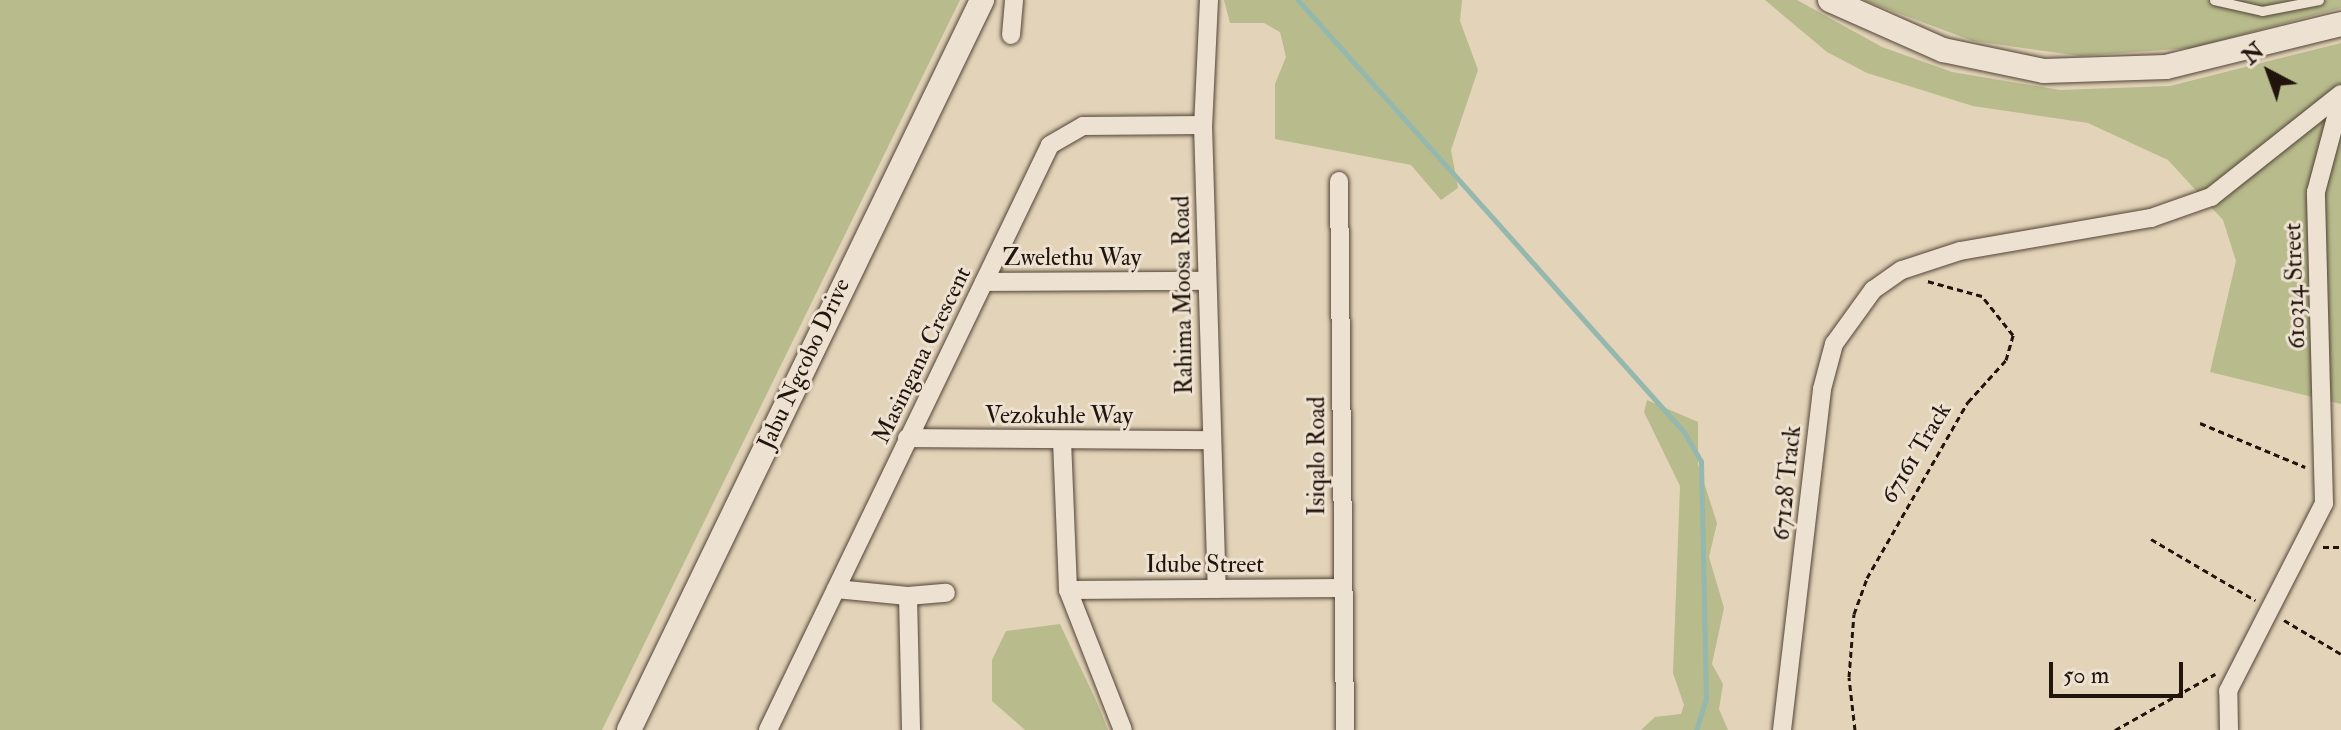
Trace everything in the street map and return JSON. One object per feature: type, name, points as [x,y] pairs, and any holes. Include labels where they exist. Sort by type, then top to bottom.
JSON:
[{"type":"main road","name":"Jabu Ngcobo Drive","points":[[629,730],[982,0]]},
{"type":"main road","points":[[1830,0],[1943,50],[2044,71],[2166,67],[2341,24]]},
{"type":"street","points":[[1011,35],[1014,0]]},
{"type":"street","name":"Rahima Moosa Road","points":[[1209,0],[1203,125],[1210,440],[1217,589]]},
{"type":"street","name":"610314 Street","points":[[1902,270],[2012,237],[2151,218],[2211,197],[2341,97]]},
{"type":"street","name":"610314 Street","points":[[2229,730],[2228,691],[2240,662],[2274,611],[2307,546],[2328,474],[2316,192],[2341,97]]},
{"type":"street","name":"Masingana Crescent","points":[[768,730],[907,438],[1058,137],[1083,126],[1203,125]]},
{"type":"street","name":"Isiqalo Road","points":[[1339,181],[1345,730]]},
{"type":"street","name":"67128 Track","points":[[1782,730],[1826,365],[1857,308],[1902,270]]},
{"type":"street","name":"Zwelethu Way","points":[[984,282],[1207,281]]},
{"type":"street","name":"Vezokuhle Way","points":[[907,438],[1210,440]]},
{"type":"street","points":[[1062,440],[1068,590],[1123,730]]},
{"type":"street","name":"Idube Street","points":[[1068,590],[1342,588]]},
{"type":"street","points":[[836,589],[908,596],[946,593]]},
{"type":"street","points":[[908,596],[911,730]]},
{"type":"lane","points":[[2214,0],[2262,11],[2319,0]]},
{"type":"path","name":"67161 Track","points":[[1855,730],[1849,677],[1854,614],[1867,578],[1968,402],[2006,360],[2013,335],[1982,296],[1902,270]]},
{"type":"path","points":[[2200,423],[2328,474]]},
{"type":"path","points":[[2151,539],[2341,654]]},
{"type":"path","points":[[2307,546],[2341,547]]},
{"type":"path","points":[[2115,730],[2240,662]]},
{"type":"green space","points":[[0,0],[960,0],[602,730],[0,730]]},
{"type":"green space","points":[[1224,0],[1462,0],[1460,21],[1478,70],[1451,150],[1458,188],[1441,200],[1411,165],[1275,139],[1275,84],[1286,57],[1280,32],[1264,23],[1230,23]]},
{"type":"green space","points":[[1765,0],[1797,0],[1882,47],[1952,72],[2060,90],[2170,86],[2341,43],[2341,404],[2210,372],[2236,261],[2223,220],[2168,160],[2088,123],[1973,106],[1867,73],[1827,52]]},
{"type":"green space","points":[[1863,0],[2341,0],[2341,8],[2192,48],[2080,56],[1973,41]]},
{"type":"green space","points":[[1647,400],[1698,422],[1698,464],[1717,523],[1709,557],[1724,608],[1712,664],[1723,684],[1719,709],[1728,730],[1641,730],[1655,717],[1681,714],[1684,705],[1673,673],[1680,486],[1644,412]]},
{"type":"green space","points":[[1060,624],[1108,730],[1025,730],[992,701],[992,660],[1006,631]]},
{"type":"waterway","points":[[1298,0],[1684,432],[1701,461],[1706,698],[1696,730]]}]
